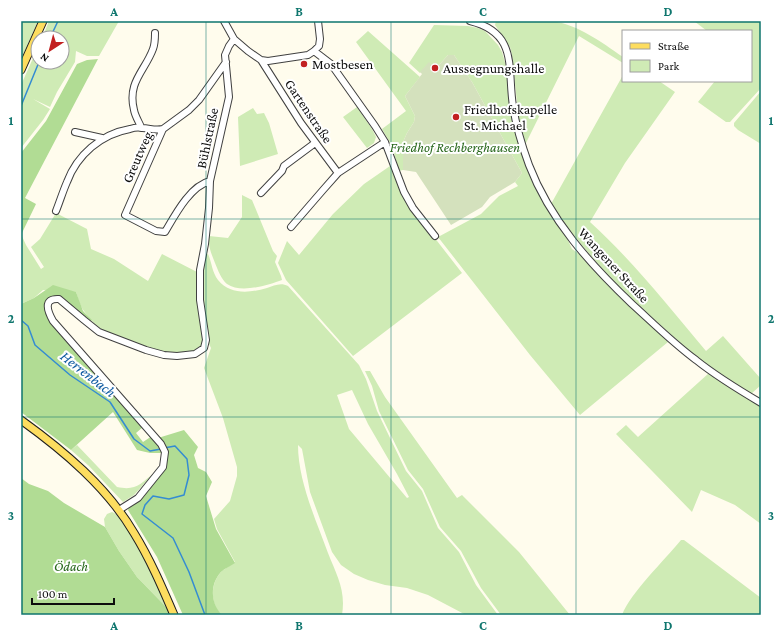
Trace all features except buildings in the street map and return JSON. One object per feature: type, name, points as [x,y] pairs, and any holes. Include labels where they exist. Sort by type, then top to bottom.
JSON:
[{"type":"main road","points":[[21,70],[43,21]]},
{"type":"main road","points":[[21,420],[72,460],[94,480],[119,510],[134,532],[149,559],[174,615]]},
{"type":"street","points":[[224,21],[234,39],[261,60],[268,61],[308,55],[314,51],[319,46],[320,39],[318,21]]},
{"type":"street","name":"Wangener Straße","points":[[470,21],[488,27],[500,38],[508,52],[513,106],[522,146],[537,183],[550,207],[569,236],[606,279],[669,338],[696,360],[761,404]]},
{"type":"street","points":[[488,27],[492,21]]},
{"type":"street","points":[[141,127],[134,111],[133,90],[135,81],[154,47],[155,33]]},
{"type":"street","name":"Bühlstraße","points":[[119,510],[138,498],[163,467],[165,452],[161,444],[53,321],[47,307],[53,300],[59,299],[99,332],[146,350],[170,356],[195,354],[204,348],[206,340],[200,300],[200,270],[205,244],[210,181],[229,97],[226,55],[229,46],[234,39]]},
{"type":"street","points":[[314,51],[331,65],[375,126],[385,142],[407,197],[413,208],[435,236]]},
{"type":"street","name":"Gartenstraße","points":[[261,60],[300,122],[338,173]]},
{"type":"street","name":"Greutweg","points":[[210,181],[204,183],[188,197],[165,232],[156,231],[125,214],[163,130],[189,110],[199,100],[226,62]]},
{"type":"street","points":[[56,211],[73,169],[91,147],[102,138],[127,129],[141,127],[155,131],[163,130]]},
{"type":"street","points":[[75,132],[102,138]]},
{"type":"street","points":[[291,227],[338,173],[385,142]]},
{"type":"street","points":[[261,193],[282,171],[284,166],[315,143]]},
{"type":"green space","points":[[545,20],[562,23],[581,30],[622,56],[622,62],[579,36],[525,145],[519,121],[510,47],[495,25],[496,21]]},
{"type":"green space","points":[[21,21],[38,21],[34,30],[30,30],[30,39],[21,60]]},
{"type":"green space","points":[[49,21],[119,21],[99,56],[87,56],[76,51],[75,62],[50,107],[33,99],[50,109],[21,148],[21,85],[30,65],[30,70],[70,70],[70,30],[45,30]]},
{"type":"green space","points":[[694,21],[761,21],[761,88],[730,122],[726,122],[698,102],[714,82],[752,82],[752,30],[706,30]]},
{"type":"green space","points":[[434,25],[468,26],[478,28],[485,31],[498,45],[502,52],[506,66],[513,124],[531,179],[546,207],[566,236],[572,249],[584,257],[668,342],[580,415],[530,355],[438,237],[481,214],[499,196],[518,186],[515,182],[522,173],[472,82],[454,55],[448,55],[439,65],[432,65],[429,63],[420,73],[409,63]]},
{"type":"green space","points":[[368,31],[420,77],[405,96],[415,116],[414,122],[403,142],[403,170],[399,171],[392,146],[382,129],[406,111],[356,42]]},
{"type":"green space","name":"Friedhof Rechberghausen","points":[[448,55],[454,55],[472,82],[522,173],[515,182],[490,197],[482,207],[451,225],[416,172],[403,170],[403,142],[414,122],[415,116],[405,96],[422,74],[420,72],[429,62],[432,65],[435,62],[439,65]]},
{"type":"green space","points":[[98,59],[25,198],[36,204],[21,235],[21,153],[46,121],[77,64],[87,60]]},
{"type":"green space","points":[[622,77],[622,82],[660,82],[675,92],[625,163],[590,222],[636,268],[706,351],[723,336],[761,379],[761,385],[751,394],[696,357],[616,285],[566,227],[551,204]]},
{"type":"green space","points":[[761,91],[761,144],[738,130],[734,126],[734,123]]},
{"type":"green space","points":[[357,107],[376,137],[374,143],[367,148],[343,117]]},
{"type":"green space","points":[[253,108],[257,114],[264,113],[269,123],[278,154],[240,166],[238,117]]},
{"type":"green space","points":[[390,166],[406,201],[462,273],[353,356],[286,280],[278,263],[287,241],[299,255],[333,214],[364,184]]},
{"type":"green space","points":[[242,195],[252,200],[273,251],[277,256],[275,262],[282,280],[254,288],[240,288],[233,287],[223,280],[210,250],[209,236],[228,238],[242,217]]},
{"type":"green space","points":[[56,213],[87,229],[91,249],[114,259],[148,281],[162,254],[197,272],[197,294],[203,340],[202,344],[196,351],[185,354],[154,350],[109,334],[94,323],[88,316],[81,307],[76,292],[43,290],[34,298],[21,304],[21,234],[41,269],[44,267],[31,247],[40,239]]},
{"type":"green space","points":[[208,254],[214,274],[218,280],[228,288],[241,292],[247,292],[261,290],[280,284],[288,286],[359,365],[366,379],[377,411],[406,471],[422,491],[438,528],[459,552],[476,585],[498,615],[466,615],[428,595],[407,588],[385,585],[368,580],[354,574],[341,565],[332,552],[310,492],[302,449],[298,445],[301,472],[308,500],[342,590],[342,615],[221,615],[217,610],[213,599],[215,581],[222,571],[235,562],[217,529],[214,519],[230,501],[237,476],[237,467],[223,418],[204,368],[211,348],[201,300],[200,283],[205,255]],"holes":[[[352,390],[368,424],[397,474],[409,497],[407,498],[349,429],[337,395]]]},
{"type":"green space","points":[[53,285],[76,292],[83,311],[92,320],[89,322],[65,301],[52,299],[47,311],[110,390],[143,427],[136,433],[143,442],[152,436],[164,453],[150,453],[137,450],[113,412],[71,450],[21,412],[21,304],[34,298]]},
{"type":"green space","points":[[365,371],[370,371],[385,397],[457,498],[462,495],[519,552],[570,615],[501,615],[481,588],[461,551],[440,527],[423,489],[408,470],[379,411],[372,386]]},
{"type":"green space","points":[[709,373],[761,407],[761,524],[735,505],[701,490],[692,512],[616,434],[626,425],[638,437]]},
{"type":"green space","points":[[184,430],[198,447],[194,455],[198,468],[206,472],[212,482],[206,496],[216,529],[235,563],[221,572],[217,577],[213,588],[215,605],[222,615],[183,615],[157,557],[128,510],[130,506],[137,501],[139,502],[164,468],[166,462],[158,438]]},
{"type":"green space","points":[[77,445],[117,487],[129,488],[137,486],[154,473],[134,495],[123,502],[89,466],[71,450]]},
{"type":"green space","name":"Ödach","points":[[21,478],[29,484],[48,491],[64,503],[105,527],[137,577],[169,610],[171,615],[21,615]]},
{"type":"green space","points":[[112,512],[119,517],[136,541],[169,610],[137,577],[105,527],[104,519],[107,514]]},
{"type":"green space","points":[[681,540],[684,540],[761,598],[761,615],[622,615],[626,606],[640,587]]},
{"type":"waterway","name":"Herrenbach","points":[[54,30],[58,21]]},
{"type":"waterway","name":"Herrenbach","points":[[21,106],[36,70]]},
{"type":"waterway","name":"Herrenbach","points":[[21,320],[28,326],[35,345],[70,375],[110,402],[134,439],[150,451],[161,449]]},
{"type":"waterway","name":"Herrenbach","points":[[164,448],[175,446],[187,459],[189,475],[184,495],[169,499],[153,496],[145,505],[142,514],[173,538],[189,572],[205,615]]},
{"type":"place","name":"Mostbesen","points":[[304,64]]},
{"type":"place","name":"Aussegnungshalle","points":[[435,68]]},
{"type":"place","name":"Friedhofskapelle St. Michael","points":[[456,117]]}]
